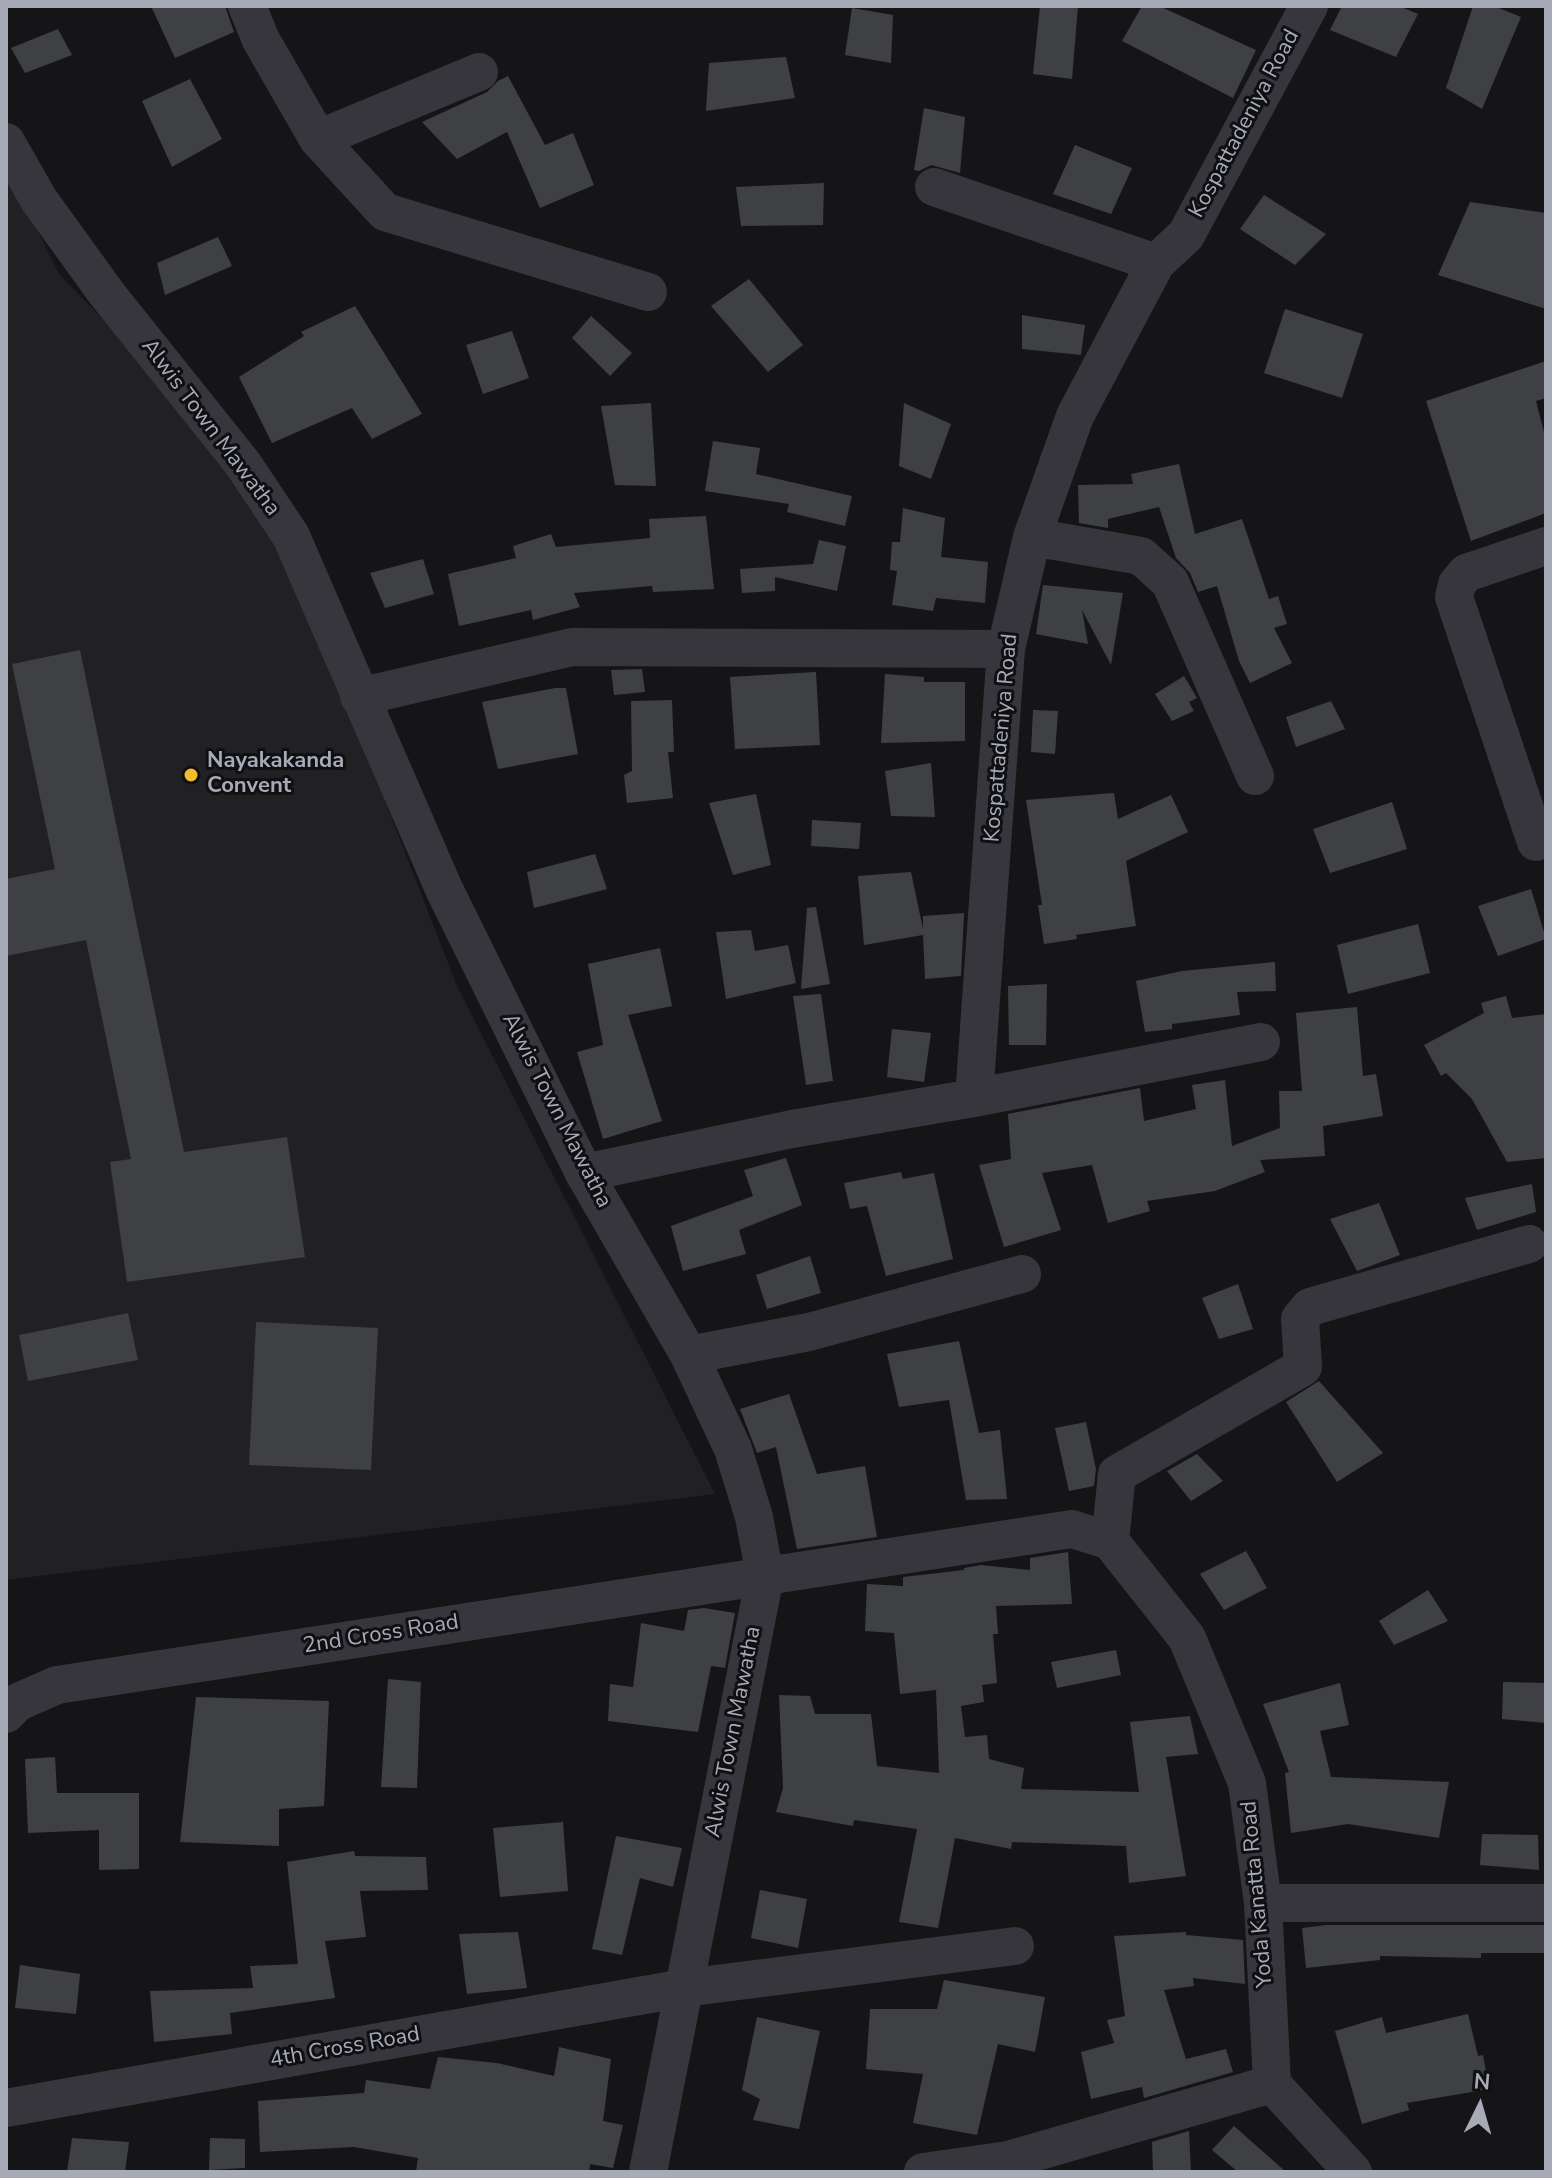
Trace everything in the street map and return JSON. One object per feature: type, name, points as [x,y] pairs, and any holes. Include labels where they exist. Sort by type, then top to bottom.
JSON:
[{"type":"street","points":[[247,6],[261,40],[318,139],[385,212],[648,292]]},
{"type":"street","name":"Kospattadeniya Road","points":[[974,1098],[1006,649],[1032,537],[1075,416],[1156,263],[1186,235],[1309,6]]},
{"type":"street","points":[[318,139],[479,72]]},
{"type":"street","name":"Alwis Town Mawatha","points":[[6,142],[47,212],[125,317],[243,464],[291,536],[444,889],[584,1173],[689,1355],[733,1449],[754,1517],[765,1576],[648,2172]]},
{"type":"street","points":[[934,187],[1156,263]]},
{"type":"street","points":[[1032,537],[1141,556],[1170,582],[1255,776]]},
{"type":"street","points":[[1536,842],[1454,597],[1457,584],[1466,573],[1546,546]]},
{"type":"street","points":[[359,697],[572,647],[1006,649]]},
{"type":"street","points":[[584,1173],[792,1129],[974,1098],[1261,1042]]},
{"type":"street","points":[[765,1576],[1072,1529],[1110,1541],[1117,1474],[1303,1367],[1300,1319],[1310,1307],[1529,1244]]},
{"type":"street","points":[[689,1355],[809,1332],[1022,1274]]},
{"type":"street","name":"Yoda Kanatta Road","points":[[1110,1541],[1187,1638],[1247,1783],[1263,1903],[1272,2084]]},
{"type":"street","name":"2nd Cross Road","points":[[6,1714],[18,1702],[57,1685],[765,1576]]},
{"type":"street","points":[[1263,1903],[1546,1903]]},
{"type":"street","name":"4th Cross Road","points":[[6,2108],[684,1988],[1015,1946]]},
{"type":"street","points":[[923,2172],[1007,2166],[1272,2084],[1353,2172]]},
{"type":"shaded area","name":"Nayakakanda Convent","points":[[6,165],[59,274],[192,411],[293,564],[457,986],[715,1494],[6,1580]]},
{"type":"building","points":[[151,6],[225,6],[234,32],[175,58]]},
{"type":"building","points":[[1040,6],[1078,6],[1072,79],[1033,74]]},
{"type":"building","points":[[1142,6],[1159,6],[1256,50],[1233,98],[1122,41]]},
{"type":"building","points":[[1342,6],[1399,6],[1418,14],[1396,57],[1330,30]]},
{"type":"building","points":[[1473,6],[1494,6],[1521,17],[1482,109],[1446,88]]},
{"type":"building","points":[[852,8],[893,15],[891,63],[845,55]]},
{"type":"building","points":[[58,29],[72,55],[25,73],[11,48]]},
{"type":"building","points":[[786,57],[795,98],[706,111],[709,63]]},
{"type":"building","points":[[508,76],[545,145],[573,133],[594,185],[540,208],[507,132],[457,159],[422,122],[487,92]]},
{"type":"building","points":[[190,79],[222,139],[172,167],[142,101]]},
{"type":"building","points":[[924,108],[965,117],[960,173],[931,165],[914,170]]},
{"type":"building","points":[[1075,145],[1132,168],[1111,214],[1053,194]]},
{"type":"building","points":[[824,183],[823,225],[741,226],[736,187]]},
{"type":"building","points":[[1264,195],[1326,234],[1295,265],[1240,229]]},
{"type":"building","points":[[1470,202],[1546,213],[1546,309],[1438,275]]},
{"type":"building","points":[[218,237],[232,266],[165,295],[157,263]]},
{"type":"building","points":[[749,279],[803,345],[768,372],[711,306]]},
{"type":"building","points":[[355,306],[422,414],[372,439],[352,408],[272,443],[239,377],[304,336],[301,332]]},
{"type":"building","points":[[1285,309],[1363,334],[1342,398],[1264,373]]},
{"type":"building","points":[[1022,315],[1085,325],[1081,355],[1022,349]]},
{"type":"building","points":[[591,316],[632,353],[610,376],[572,338]]},
{"type":"building","points":[[512,331],[529,378],[483,394],[466,345]]},
{"type":"building","points":[[1546,361],[1546,398],[1536,401],[1546,440],[1546,513],[1471,541],[1426,401]]},
{"type":"building","points":[[651,403],[656,486],[615,485],[601,406]]},
{"type":"building","points":[[904,403],[951,424],[931,479],[899,466]]},
{"type":"building","points":[[713,441],[760,448],[756,474],[852,496],[845,526],[787,512],[789,504],[705,491]]},
{"type":"building","points":[[1179,464],[1195,534],[1242,519],[1269,599],[1278,596],[1287,624],[1274,628],[1292,663],[1250,683],[1239,661],[1217,586],[1198,592],[1190,573],[1176,558],[1159,507],[1108,519],[1108,528],[1079,523],[1078,485],[1133,484],[1131,474]]},
{"type":"building","points":[[903,508],[945,518],[941,557],[988,562],[985,603],[936,598],[933,611],[892,605],[897,571],[890,570],[892,542],[900,542]]},
{"type":"building","points":[[706,516],[714,589],[653,592],[652,586],[574,593],[580,607],[533,620],[531,610],[459,626],[448,574],[516,558],[513,546],[551,534],[556,547],[650,538],[649,519]]},
{"type":"building","points":[[819,540],[846,546],[837,591],[775,577],[775,591],[742,593],[740,569],[813,564]]},
{"type":"building","points":[[423,559],[434,594],[385,608],[370,573]]},
{"type":"building","points":[[1043,585],[1123,593],[1111,665],[1082,610],[1088,644],[1036,634]]},
{"type":"building","points":[[80,650],[184,1152],[287,1137],[305,1257],[127,1282],[110,1162],[131,1159],[86,940],[6,956],[6,879],[55,869],[12,664]]},
{"type":"building","points":[[642,669],[645,692],[614,695],[611,670]]},
{"type":"building","points":[[816,672],[820,745],[735,749],[730,677]]},
{"type":"building","points":[[885,674],[924,677],[924,682],[965,682],[965,741],[881,743]]},
{"type":"building","points":[[1184,676],[1197,698],[1189,702],[1194,711],[1172,721],[1155,694]]},
{"type":"building","points":[[566,688],[578,754],[498,769],[482,702]]},
{"type":"building","points":[[672,700],[674,752],[668,752],[673,798],[627,803],[624,775],[632,771],[631,701]]},
{"type":"building","points":[[1331,701],[1345,729],[1296,747],[1286,717]]},
{"type":"building","points":[[1033,710],[1058,711],[1055,754],[1031,752]]},
{"type":"building","points":[[931,763],[935,817],[891,816],[885,771]]},
{"type":"building","points":[[1114,793],[1118,819],[1171,795],[1188,832],[1126,861],[1136,926],[1076,935],[1077,939],[1044,944],[1038,905],[1042,905],[1026,800]]},
{"type":"building","points":[[756,794],[771,865],[733,875],[709,803]]},
{"type":"building","points":[[1392,802],[1407,849],[1330,873],[1313,829]]},
{"type":"building","points":[[812,820],[861,823],[859,849],[811,846]]},
{"type":"building","points":[[595,854],[607,889],[534,908],[527,872]]},
{"type":"building","points":[[911,872],[923,929],[923,916],[964,913],[961,976],[925,979],[923,935],[864,945],[858,876]]},
{"type":"building","points":[[1531,889],[1546,939],[1498,956],[1478,906]]},
{"type":"building","points":[[816,907],[830,984],[801,989],[807,908]]},
{"type":"building","points":[[1418,924],[1430,973],[1348,994],[1337,945]]},
{"type":"building","points":[[751,930],[755,951],[788,945],[796,983],[726,999],[716,932]]},
{"type":"building","points":[[660,948],[672,1006],[628,1015],[662,1121],[603,1139],[577,1052],[603,1045],[588,964]]},
{"type":"building","points":[[1275,962],[1276,991],[1237,992],[1240,1015],[1172,1024],[1172,1029],[1145,1032],[1136,981],[1182,971]]},
{"type":"building","points":[[1047,984],[1046,1045],[1009,1045],[1008,986]]},
{"type":"building","points":[[821,994],[833,1081],[806,1085],[793,996]]},
{"type":"building","points":[[1506,996],[1512,1018],[1546,1014],[1546,1158],[1507,1162],[1472,1099],[1446,1073],[1441,1076],[1424,1045],[1484,1013],[1481,1003]]},
{"type":"building","points":[[1357,1007],[1363,1076],[1376,1074],[1383,1116],[1323,1126],[1325,1156],[1260,1160],[1265,1172],[1215,1191],[1147,1201],[1150,1211],[1108,1223],[1092,1165],[1042,1173],[1061,1230],[1004,1247],[979,1165],[1011,1159],[1008,1114],[1140,1088],[1144,1121],[1196,1109],[1192,1085],[1225,1080],[1232,1146],[1280,1128],[1279,1091],[1302,1091],[1296,1013]]},
{"type":"building","points":[[892,1029],[931,1033],[924,1082],[887,1077]]},
{"type":"building","points":[[786,1158],[802,1205],[739,1230],[746,1254],[683,1271],[671,1226],[753,1196],[744,1170]]},
{"type":"building","points":[[901,1172],[903,1179],[934,1173],[953,1259],[886,1276],[867,1206],[850,1209],[844,1183]]},
{"type":"building","points":[[1532,1184],[1536,1212],[1477,1230],[1465,1198]]},
{"type":"building","points":[[1379,1203],[1400,1255],[1357,1271],[1330,1219]]},
{"type":"building","points":[[810,1256],[821,1293],[767,1309],[756,1275]]},
{"type":"building","points":[[1238,1284],[1253,1329],[1219,1339],[1202,1298]]},
{"type":"building","points":[[128,1313],[138,1360],[28,1381],[19,1335]]},
{"type":"building","points":[[256,1322],[378,1328],[371,1470],[249,1465]]},
{"type":"building","points":[[959,1341],[979,1433],[1000,1430],[1007,1499],[966,1500],[949,1400],[899,1407],[887,1354]]},
{"type":"building","points":[[1319,1381],[1383,1453],[1337,1482],[1286,1402]]},
{"type":"building","points":[[789,1394],[817,1474],[865,1466],[877,1537],[797,1549],[776,1447],[757,1453],[740,1409]]},
{"type":"building","points":[[1086,1422],[1096,1469],[1094,1486],[1069,1491],[1055,1428]]},
{"type":"building","points":[[1197,1454],[1223,1481],[1191,1501],[1167,1471]]},
{"type":"building","points":[[1246,1551],[1267,1588],[1224,1610],[1200,1574]]},
{"type":"building","points":[[1068,1552],[1072,1604],[996,1606],[998,1634],[993,1634],[997,1683],[982,1685],[984,1702],[961,1706],[965,1737],[987,1735],[989,1759],[1024,1768],[1021,1789],[1139,1792],[1130,1722],[1190,1716],[1198,1754],[1166,1757],[1186,1876],[1129,1883],[1126,1846],[1012,1842],[1011,1849],[955,1838],[938,1928],[899,1922],[917,1829],[854,1820],[853,1826],[776,1812],[783,1788],[779,1695],[810,1696],[815,1714],[871,1714],[877,1766],[939,1773],[936,1690],[900,1694],[894,1633],[865,1631],[867,1584],[903,1586],[903,1577],[981,1565],[1030,1570],[1030,1558]]},
{"type":"building","points":[[1428,1590],[1448,1621],[1394,1645],[1379,1621]]},
{"type":"building","points":[[704,1608],[735,1613],[725,1668],[711,1666],[698,1732],[608,1721],[610,1684],[633,1687],[641,1623],[684,1631],[688,1610]]},
{"type":"building","points":[[1116,1650],[1121,1675],[1057,1688],[1051,1662]]},
{"type":"building","points":[[388,1679],[421,1682],[417,1788],[381,1787]]},
{"type":"building","points":[[1503,1682],[1546,1683],[1546,1723],[1502,1719]]},
{"type":"building","points":[[1340,1683],[1349,1725],[1320,1731],[1331,1777],[1449,1782],[1439,1838],[1348,1824],[1291,1833],[1285,1773],[1289,1772],[1263,1704]]},
{"type":"building","points":[[196,1697],[329,1701],[324,1806],[279,1809],[279,1846],[180,1842]]},
{"type":"building","points":[[55,1757],[57,1793],[139,1793],[139,1869],[99,1870],[99,1830],[28,1833],[25,1759]]},
{"type":"building","points":[[563,1822],[568,1891],[500,1897],[493,1828]]},
{"type":"building","points":[[1482,1834],[1538,1835],[1539,1870],[1480,1865]]},
{"type":"building","points":[[616,1836],[682,1848],[673,1887],[640,1878],[622,1955],[592,1949]]},
{"type":"building","points":[[354,1851],[355,1856],[426,1857],[428,1890],[360,1891],[366,1937],[325,1941],[335,1998],[230,2013],[232,2034],[154,2042],[150,1991],[253,1988],[250,1966],[298,1964],[287,1862]]},
{"type":"building","points":[[760,1890],[807,1899],[798,1948],[751,1938]]},
{"type":"building","points":[[1326,1925],[1546,1925],[1546,1953],[1481,1953],[1481,1958],[1380,1956],[1380,1960],[1306,1968],[1302,1928]]},
{"type":"building","points":[[518,1932],[527,1988],[467,1994],[459,1934]]},
{"type":"building","points":[[1186,1932],[1186,1935],[1243,1940],[1245,1984],[1193,1978],[1194,1986],[1164,1990],[1186,2059],[1226,2049],[1233,2072],[1144,2098],[1142,2087],[1091,2099],[1081,2052],[1114,2043],[1107,2020],[1125,2016],[1114,1936]]},
{"type":"building","points":[[20,1965],[80,1974],[76,2014],[15,2008]]},
{"type":"building","points":[[944,1980],[1045,1997],[1035,2052],[998,2044],[977,2135],[913,2123],[923,2074],[866,2069],[870,2009],[937,2009]]},
{"type":"building","points":[[1468,2014],[1478,2056],[1483,2055],[1489,2089],[1407,2103],[1409,2110],[1362,2124],[1335,2031],[1382,2017],[1386,2033]]},
{"type":"building","points":[[757,2017],[820,2031],[799,2129],[753,2120],[760,2099],[742,2090]]},
{"type":"building","points":[[559,2047],[611,2059],[603,2121],[623,2125],[613,2168],[590,2164],[589,2172],[416,2172],[418,2158],[354,2147],[260,2152],[258,2101],[364,2093],[366,2080],[430,2089],[438,2057],[497,2063],[554,2076]]},
{"type":"building","points":[[1234,2126],[1286,2172],[1238,2172],[1212,2150]]},
{"type":"building","points":[[1189,2131],[1191,2172],[1153,2172],[1152,2142]]},
{"type":"building","points":[[72,2138],[129,2142],[125,2172],[67,2172]]},
{"type":"building","points":[[210,2138],[245,2139],[245,2168],[209,2170]]},
{"type":"place","name":"Nayakakanda Convent","points":[[191,775]]}]
